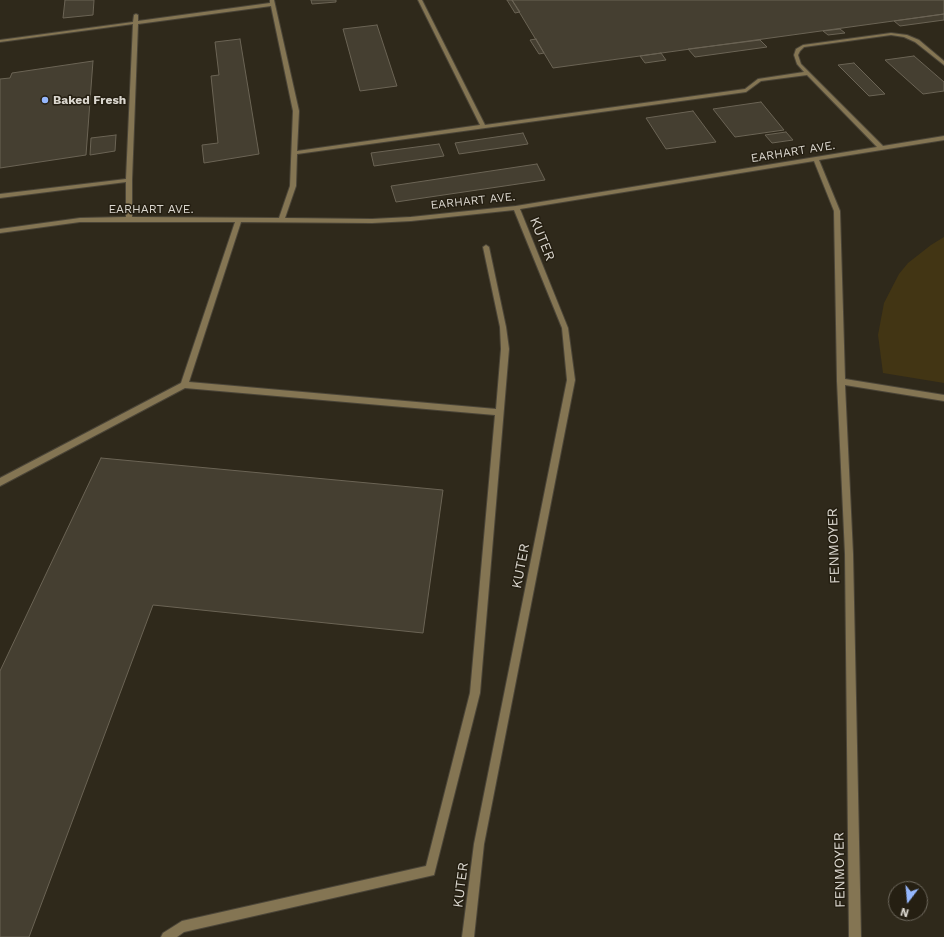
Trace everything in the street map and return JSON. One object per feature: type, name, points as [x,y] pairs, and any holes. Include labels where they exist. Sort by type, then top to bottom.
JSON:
[{"type":"lane","points":[[420,0],[483,127]]},
{"type":"lane","points":[[0,42],[273,2],[296,110],[293,186],[281,220]]},
{"type":"lane","points":[[129,219],[129,180],[136,15]]},
{"type":"lane","points":[[882,148],[799,64],[796,55],[798,50],[804,46],[890,34],[905,36],[917,41],[944,64]]},
{"type":"lane","points":[[294,153],[746,90],[760,80],[808,73]]},
{"type":"lane","name":"EARHART AVE.","points":[[0,231],[80,220],[372,221],[516,208],[944,138]]},
{"type":"lane","name":"FENMOYER","points":[[816,159],[837,211],[841,381],[849,554],[855,937]]},
{"type":"lane","points":[[0,196],[129,180]]},
{"type":"lane","name":"KUTER","points":[[468,937],[479,844],[571,380],[565,328],[516,208]]},
{"type":"lane","points":[[184,385],[238,221]]},
{"type":"lane","points":[[167,937],[182,928],[430,872],[475,693],[505,349],[503,327],[486,247]]},
{"type":"lane","points":[[841,381],[944,398]]},
{"type":"lane","points":[[0,488],[2,481],[184,385],[500,412]]},
{"type":"shaded area","points":[[944,237],[944,383],[883,373],[878,335],[884,303],[899,274],[908,263]]},
{"type":"building","points":[[65,0],[94,0],[93,15],[63,18]]},
{"type":"building","points":[[311,0],[336,0],[336,2],[312,4]]},
{"type":"building","points":[[507,0],[512,0],[520,12],[515,13]]},
{"type":"building","points":[[512,0],[944,0],[944,14],[553,68]]},
{"type":"building","points":[[944,14],[944,20],[900,26],[894,21]]},
{"type":"building","points":[[377,25],[397,86],[360,91],[343,29]]},
{"type":"building","points":[[840,29],[845,33],[828,35],[823,31]]},
{"type":"building","points":[[240,39],[259,154],[204,163],[202,145],[218,143],[211,76],[219,75],[215,42]]},
{"type":"building","points":[[536,39],[544,53],[539,54],[530,40]]},
{"type":"building","points":[[760,40],[767,47],[695,57],[688,49]]},
{"type":"building","points":[[661,53],[666,60],[645,63],[640,56]]},
{"type":"building","points":[[914,56],[944,82],[944,91],[923,94],[885,60]]},
{"type":"building","name":"Baked Fresh","points":[[93,61],[86,155],[0,168],[0,79],[10,78],[12,73]]},
{"type":"building","points":[[854,63],[885,94],[869,96],[838,65]]},
{"type":"building","points":[[761,102],[784,130],[735,137],[713,109]]},
{"type":"building","points":[[693,111],[716,142],[666,149],[646,118]]},
{"type":"building","points":[[786,132],[793,140],[772,143],[765,135]]},
{"type":"building","points":[[523,133],[528,144],[459,154],[455,143]]},
{"type":"building","points":[[116,135],[115,151],[90,155],[91,138]]},
{"type":"building","points":[[439,144],[444,156],[374,166],[371,153]]},
{"type":"building","points":[[537,164],[545,180],[396,202],[391,186]]},
{"type":"building","points":[[101,458],[443,490],[423,633],[153,605],[29,937],[0,937],[0,671]]},
{"type":"place","name":"Baked Fresh","points":[[45,100]]}]
